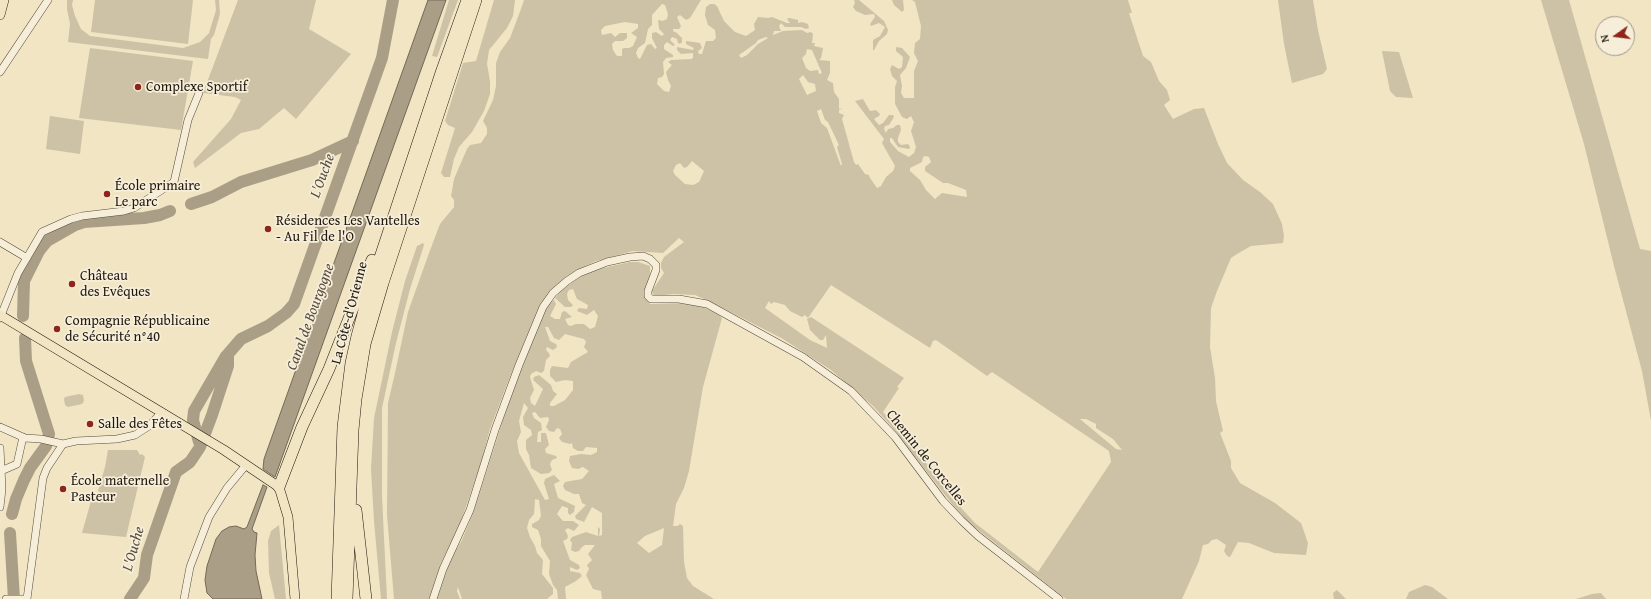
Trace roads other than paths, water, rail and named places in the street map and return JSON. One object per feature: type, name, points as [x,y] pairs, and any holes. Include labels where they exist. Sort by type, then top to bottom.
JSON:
[{"type":"highway","name":"La Côte-d'Orienne","points":[[337,599],[344,427],[351,363],[369,293],[442,70],[468,0]]},
{"type":"highway","name":"La Côte-d'Orienne","points":[[347,599],[352,459],[356,398],[370,323],[476,0]]},
{"type":"highway","points":[[277,485],[329,369],[362,283],[402,191]]},
{"type":"highway","points":[[352,459],[366,599]]},
{"type":"main road","points":[[0,15],[4,0]]},
{"type":"main road","points":[[0,316],[162,412],[277,485],[288,516],[295,599]]},
{"type":"street","points":[[0,72],[48,0]]},
{"type":"street","points":[[0,316],[18,273],[42,232],[82,216],[124,212],[134,208],[174,182],[186,127],[199,93]]},
{"type":"street","points":[[0,242],[26,258]]},
{"type":"street","name":"Chemin de Corcelles","points":[[433,599],[443,569],[470,510],[495,430],[519,365],[543,307],[553,293],[567,280],[591,268],[630,257],[643,256],[654,262],[656,270],[648,291],[648,296],[651,299],[679,299],[707,304],[775,341],[851,391],[895,436],[943,501],[961,520],[978,536],[1059,599]]},
{"type":"street","points":[[0,427],[23,437],[63,444],[76,441],[117,439],[135,435],[149,426],[162,412]]},
{"type":"street","points":[[1,472],[17,464],[23,437]]},
{"type":"street","points":[[6,599],[23,599],[43,478],[47,468],[63,444]]},
{"type":"street","points":[[0,448],[2,489],[0,507]]},
{"type":"street","points":[[184,599],[190,567],[209,516],[227,488],[246,465]]},
{"type":"waterway","name":"L'Ouche","points":[[130,599],[144,578],[147,555],[176,472],[190,462],[200,447],[228,366],[228,354],[241,339],[268,326],[286,313],[294,304],[382,58],[393,0]]},
{"type":"waterway","points":[[191,204],[212,197],[241,182],[312,160],[353,141]]},
{"type":"waterway","points":[[23,316],[24,281],[39,251],[47,241],[75,225],[84,222],[144,218],[160,215],[170,211]]},
{"type":"waterway","points":[[12,514],[16,499],[24,480],[30,468],[46,446],[49,434],[26,361],[25,338]]},
{"type":"waterway","name":"L'Ouche","points":[[199,442],[193,420],[194,411],[226,356]]},
{"type":"waterway","points":[[10,533],[14,599]]},
{"type":"place","name":"Complexe Sportif","points":[[138,87]]},
{"type":"place","name":"École primaire Le parc","points":[[107,194]]},
{"type":"place","name":"Résidences Les Vantelles - Au Fil de l'O","points":[[268,229]]},
{"type":"place","name":"Château des Evêques","points":[[72,284]]},
{"type":"place","name":"Compagnie Républicaine de Sécurité n°40","points":[[57,329]]},
{"type":"place","name":"Salle des Fêtes","points":[[90,424]]},
{"type":"place","name":"École maternelle Pasteur","points":[[63,489]]},
{"type":"water label","name":"Canal de Bourgogne","points":[[311,317]]}]
